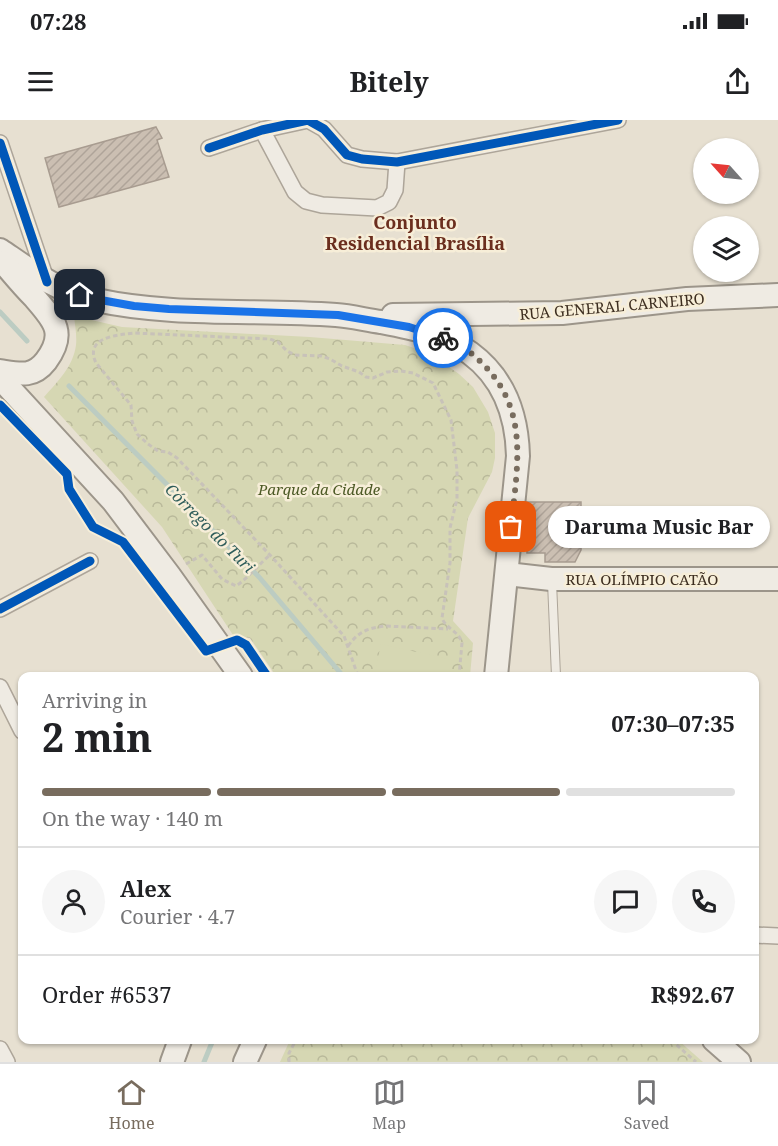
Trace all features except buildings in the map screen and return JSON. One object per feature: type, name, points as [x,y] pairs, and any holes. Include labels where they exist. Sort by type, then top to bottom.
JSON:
[{"type":"main road","points":[[0,250],[47,282],[95,299],[169,309],[338,315],[409,327],[440,336],[470,353],[497,382],[508,401],[517,437],[518,456],[496,672]]},
{"type":"main road","points":[[0,259],[48,313],[57,332],[57,343],[40,369],[29,374],[0,371]]},
{"type":"main road","name":"RUA GENERAL CARNEIRO","points":[[338,315],[562,313],[687,299],[778,295]]},
{"type":"main road","points":[[0,378],[113,501],[239,672]]},
{"type":"main road","name":"RUA OLÍMPIO CATÃO","points":[[507,574],[552,579],[778,579]]},
{"type":"main road","points":[[244,1062],[253,1044]]},
{"type":"main road","points":[[719,1044],[739,1062]]},
{"type":"street","points":[[208,148],[262,130],[308,120],[324,129],[347,155],[362,159],[397,162],[618,120]]},
{"type":"street","points":[[262,130],[296,192],[306,201],[322,205],[377,208],[389,201],[394,190],[397,162]]},
{"type":"street","points":[[0,143],[47,282]]},
{"type":"street","points":[[0,609],[90,561]]},
{"type":"street","points":[[0,687],[18,723]]},
{"type":"street","points":[[759,934],[778,936]]},
{"type":"street","points":[[0,1049],[7,1062]]},
{"type":"lane","points":[[552,579],[556,672]]},
{"type":"path","points":[[357,672],[344,636],[270,555],[177,458],[168,452],[158,451],[137,434],[132,421],[131,405],[96,363],[93,355],[99,342],[115,335],[134,333],[270,339],[279,342],[287,351],[295,355],[321,356],[366,377],[373,378],[387,372],[401,371],[413,373],[434,383],[451,420],[457,470],[457,499],[450,528],[450,563],[442,618],[444,624],[461,637],[459,672]]},
{"type":"path","points":[[186,564],[202,555],[222,579],[236,586],[270,555]]},
{"type":"path","points":[[348,646],[358,633],[376,627],[450,629]]},
{"type":"path","points":[[289,1062],[294,1044]]},
{"type":"path","points":[[676,1044],[696,1062]]},
{"type":"green space","name":"Parque da Cidade","points":[[74,316],[122,327],[310,337],[405,345],[429,353],[459,374],[473,387],[488,412],[495,433],[495,458],[492,472],[468,518],[453,621],[473,643],[470,672],[273,672],[250,638],[233,635],[162,527],[44,397],[72,360],[76,330]]},
{"type":"green space","points":[[381,644],[452,660],[449,672],[375,672]]},
{"type":"green space","points":[[288,1044],[683,1044],[703,1062],[280,1062]]},
{"type":"waterway","name":"Córrego do Turi","points":[[0,312],[27,341]]},
{"type":"waterway","name":"Córrego do Turi","points":[[69,386],[259,577],[340,672]]},
{"type":"waterway","name":"Córrego do Turi","points":[[204,1062],[211,1044]]},
{"type":"cycle path","points":[[209,148],[262,130],[308,120],[324,129],[347,155],[362,159],[397,162],[618,120]]},
{"type":"cycle path","points":[[0,143],[47,282]]},
{"type":"cycle path","points":[[0,405],[67,474],[69,489],[93,527],[123,542],[206,651],[237,640],[246,645],[264,672]]},
{"type":"cycle path","points":[[0,609],[90,561]]},
{"type":"way so far","points":[[443,338],[470,353],[484,366],[508,401],[514,419],[518,456],[511,527]]},
{"type":"place","name":"Daruma Music Bar","points":[[511,527]]},
{"type":"district","name":"Conjunto Residencial Brasília","points":[[415,232]]},
{"type":"route","points":[[80,295],[134,306],[169,309],[338,315],[409,327],[443,338]]}]
